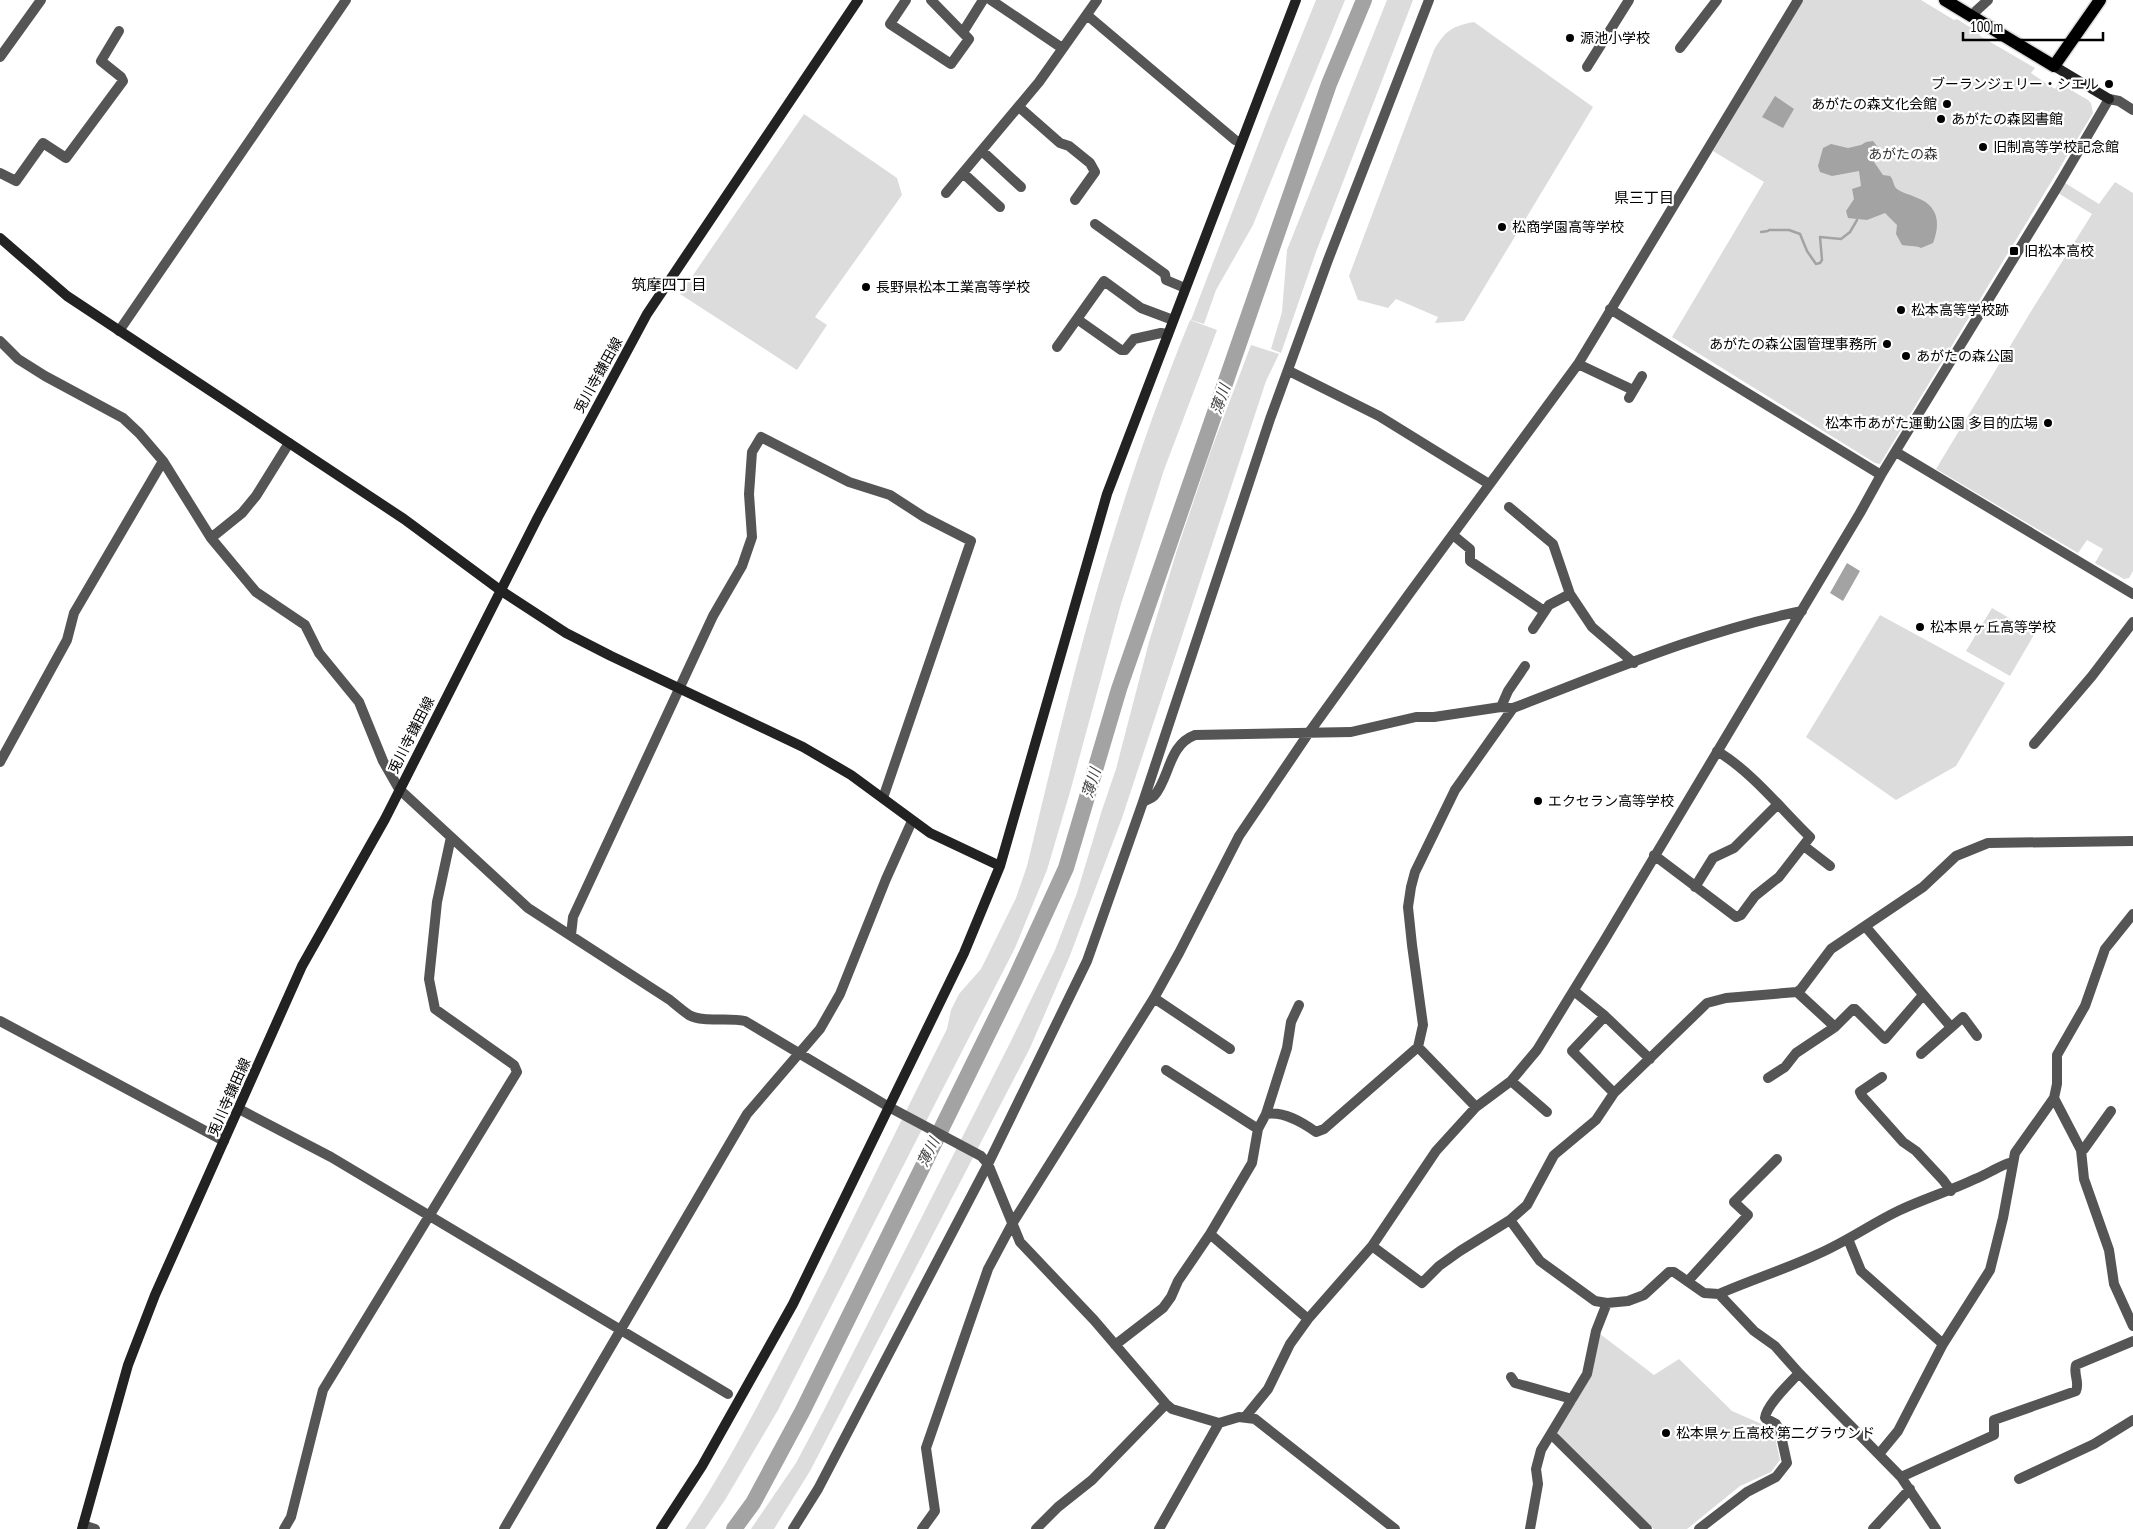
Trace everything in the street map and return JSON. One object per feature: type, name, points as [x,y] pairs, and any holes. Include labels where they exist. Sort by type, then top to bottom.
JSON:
[{"type":"main road","points":[[1944,0],[2054,66],[2100,0]]},
{"type":"street","points":[[0,57],[41,0]]},
{"type":"street","points":[[119,331],[346,0]]},
{"type":"street","name":"兎川寺鎌田線","points":[[83,1527],[128,1365],[155,1295],[302,966],[372,842],[500,590],[596,407],[648,314],[858,0]]},
{"type":"street","points":[[906,0],[890,24],[951,64],[970,39],[931,0]]},
{"type":"street","points":[[964,32],[983,0]]},
{"type":"street","points":[[991,0],[1062,48]]},
{"type":"street","points":[[946,194],[1019,107],[1097,0]]},
{"type":"street","points":[[661,1529],[702,1466],[793,1304],[894,1109],[964,953],[1000,866],[1107,494],[1296,0]]},
{"type":"street","points":[[793,1529],[818,1489],[1087,961],[1143,802],[1269,424],[1332,251],[1429,0]]},
{"type":"street","points":[[1587,67],[1629,0]]},
{"type":"street","points":[[1680,48],[1717,0]]},
{"type":"street","points":[[922,1529],[935,1511],[926,1448],[988,1269],[1012,1224],[1154,998],[1239,836],[1308,734],[1578,364],[1798,0]]},
{"type":"street","points":[[1976,11],[1988,0]]},
{"type":"street","points":[[1087,15],[1235,140],[1241,142]]},
{"type":"street","points":[[0,174],[16,182],[43,143],[66,158],[123,81],[121,77],[101,61],[119,32]]},
{"type":"street","points":[[2054,66],[2109,99],[2119,101],[2133,110]]},
{"type":"street","points":[[1246,1416],[1268,1389],[1290,1344],[1308,1319],[1372,1246],[1436,1151],[1476,1107],[1511,1081],[1537,1050],[1802,611],[1881,475],[2109,99]]},
{"type":"street","points":[[1019,107],[1060,143],[1069,146],[1090,163],[1095,172],[1075,200]]},
{"type":"street","points":[[982,151],[1020,187]]},
{"type":"street","points":[[964,172],[1000,207]]},
{"type":"street","points":[[1095,224],[1165,274],[1166,280],[1185,288]]},
{"type":"street","points":[[0,238],[54,286],[432,538],[500,590],[566,633],[680,690],[803,747],[851,776],[912,821],[948,843],[1000,866]]},
{"type":"street","points":[[1057,347],[1104,281],[1141,308],[1173,320]]},
{"type":"street","points":[[1610,309],[1881,475]]},
{"type":"street","points":[[1077,319],[1121,350],[1125,350],[1134,339],[1161,333],[1168,334]]},
{"type":"street","points":[[0,341],[18,359],[45,376],[123,418],[140,433],[163,461],[211,538],[256,592],[305,625],[319,653],[359,702],[383,761],[399,789],[528,908],[690,1016],[702,1019],[733,1018],[746,1021],[984,1160],[1020,1242],[1074,1299],[1166,1404],[1172,1409],[1219,1423],[1246,1416],[1255,1419],[1395,1529]]},
{"type":"street","points":[[1578,364],[1631,394],[1642,376]]},
{"type":"street","points":[[1289,371],[1379,416],[1489,484]]},
{"type":"street","points":[[571,935],[572,917],[714,616],[742,566],[752,537],[750,494],[752,452],[761,437],[849,482],[890,495],[924,517],[971,541],[882,798]]},
{"type":"street","points":[[211,538],[242,513],[256,496],[289,443]]},
{"type":"street","points":[[1896,452],[2133,594]]},
{"type":"street","points":[[0,762],[67,640],[74,613],[163,461]]},
{"type":"street","points":[[1509,508],[1553,544],[1570,594],[1592,627],[1634,663]]},
{"type":"street","points":[[1453,535],[1470,549],[1470,562],[1544,611]]},
{"type":"street","points":[[1533,629],[1548,605],[1570,594]]},
{"type":"street","points":[[1143,802],[1153,797],[1179,746],[1186,738],[1195,735],[1351,732],[1416,717],[1434,717],[1501,707],[1513,708],[1634,663],[1671,647],[1766,618],[1802,611]]},
{"type":"street","points":[[2034,744],[2092,676],[2133,622]]},
{"type":"street","points":[[1501,707],[1508,691],[1525,666]]},
{"type":"street","points":[[1266,1114],[1274,1113],[1290,1117],[1316,1132],[1324,1129],[1418,1047],[1423,1025],[1408,908],[1411,887],[1416,872],[1455,790],[1513,708]]},
{"type":"street","points":[[1654,855],[1732,916],[1738,917],[1755,896],[1779,877],[1810,837],[1746,772],[1717,751]]},
{"type":"street","points":[[1695,887],[1713,858],[1734,848],[1777,805]]},
{"type":"street","points":[[504,1529],[747,1114],[820,1029],[840,994],[886,879],[912,821]]},
{"type":"street","points":[[284,1529],[291,1517],[323,1390],[516,1072],[514,1065],[435,1009],[429,979],[437,902],[450,837]]},
{"type":"street","points":[[1372,1246],[1422,1283],[1439,1266],[1510,1220],[1527,1205],[1554,1154],[1596,1120],[1614,1094],[1707,1003],[1726,998],[1797,992],[1802,989],[1827,952],[1923,887],[1956,856],[1988,843],[2133,842]]},
{"type":"street","points":[[1804,846],[1830,866]]},
{"type":"street","points":[[1879,1454],[1898,1431],[1943,1344],[1990,1270],[2003,1218],[2015,1153],[2054,1098],[2057,1084],[2057,1054],[2085,1006],[2105,949],[2133,914]]},
{"type":"street","points":[[1865,926],[1951,1026]]},
{"type":"street","points":[[1574,990],[1605,1016],[1650,1059]]},
{"type":"street","points":[[1797,992],[1835,1027]]},
{"type":"street","points":[[1768,1078],[1785,1067],[1796,1053],[1835,1027],[1853,1009],[1885,1039],[1923,995]]},
{"type":"street","points":[[1154,998],[1230,1049]]},
{"type":"street","points":[[1115,1345],[1163,1308],[1252,1163],[1258,1129],[1266,1114],[1287,1048],[1291,1022],[1299,1006]]},
{"type":"street","points":[[1605,1016],[1572,1051],[1614,1094]]},
{"type":"street","points":[[1921,1054],[1963,1017],[1977,1036]]},
{"type":"street","points":[[0,1021],[224,1141]]},
{"type":"street","points":[[1418,1047],[1476,1107]]},
{"type":"street","points":[[1166,1070],[1258,1129]]},
{"type":"street","points":[[1882,1077],[1860,1092],[1862,1096],[1903,1142],[1916,1151],[1951,1191]]},
{"type":"street","points":[[1511,1081],[1547,1112]]},
{"type":"street","points":[[2054,1098],[2081,1150],[2084,1178],[2109,1250],[2114,1284],[2120,1302],[2130,1310],[2133,1326]]},
{"type":"street","points":[[239,1109],[331,1156],[728,1394],[742,1394]]},
{"type":"street","points":[[2081,1150],[2084,1150],[2110,1111]]},
{"type":"street","points":[[1688,1281],[1748,1215],[1734,1202],[1777,1158]]},
{"type":"street","points":[[1510,1220],[1540,1261],[1595,1301],[1607,1303],[1628,1301],[1644,1295],[1668,1272],[1674,1272],[1704,1293],[1719,1294],[1817,1254],[1921,1200],[1951,1191],[1996,1170],[2008,1162],[2013,1162]]},
{"type":"street","points":[[1210,1234],[1308,1319]]},
{"type":"street","points":[[1848,1239],[1861,1271],[1943,1344]]},
{"type":"street","points":[[1719,1294],[1754,1331],[1776,1346],[1799,1373],[1901,1477],[1936,1529]]},
{"type":"street","points":[[1530,1529],[1538,1484],[1536,1469],[1541,1450],[1587,1374],[1596,1331],[1607,1303]]},
{"type":"street","points":[[1901,1477],[1994,1435],[1996,1431],[1994,1420],[2076,1390],[2078,1386],[2074,1369],[2076,1365],[2133,1341]]},
{"type":"street","points":[[1699,1529],[1747,1492],[1776,1476],[1787,1464],[1780,1431],[1776,1424],[1766,1418],[1765,1415],[1775,1400],[1799,1373]]},
{"type":"street","points":[[1511,1377],[1515,1383],[1572,1399]]},
{"type":"street","points":[[728,1394],[729,1402],[734,1408]]},
{"type":"street","points":[[1036,1529],[1092,1480],[1166,1404]]},
{"type":"street","points":[[2019,1479],[2094,1444],[2133,1420]]},
{"type":"street","points":[[1159,1529],[1219,1423]]},
{"type":"street","points":[[1551,1434],[1647,1529]]},
{"type":"street","points":[[1873,1529],[1910,1489]]},
{"type":"street","points":[[83,1527],[95,1529]]},
{"type":"green space","points":[[1316,0],[1345,0],[1253,225],[1216,290],[1204,324],[1191,320],[1269,116]]},
{"type":"green space","points":[[1387,0],[1413,0],[1316,252],[1281,353],[1271,349],[1282,312],[1287,250]]},
{"type":"green space","name":"あがたの森","points":[[1803,0],[1921,0],[1954,20],[1957,19],[1979,33],[1980,36],[2035,68],[2031,73],[2055,89],[2059,83],[2088,100],[2091,103],[2093,113],[1880,464],[1875,463],[1672,337],[1764,182],[1713,151]]},
{"type":"green space","points":[[1474,22],[1593,107],[1464,321],[1435,323],[1438,317],[1396,299],[1388,308],[1358,300],[1349,276],[1434,50],[1450,30],[1460,25]]},
{"type":"green space","points":[[804,114],[897,178],[902,195],[815,317],[827,325],[797,370],[680,294]]},
{"type":"green space","name":"松本市あがた運動公園 多目的広場","points":[[2115,182],[2133,193],[2133,571],[2129,578],[2124,579],[2095,563],[2103,549],[2087,540],[2078,553],[1936,469],[2092,214],[2058,193],[2065,183],[2099,204]]},
{"type":"green space","points":[[1190,320],[1217,330],[1164,470],[1121,604],[1047,870],[1015,948],[778,1410],[725,1500],[705,1529],[685,1529],[728,1459],[768,1387],[947,1029],[951,1010],[959,994],[981,969],[1016,898],[1027,866],[1070,692],[1105,563],[1143,445]]},
{"type":"green space","points":[[1251,345],[1279,354],[1266,381],[1122,818],[1069,958],[1030,1048],[810,1471],[774,1529],[751,1529],[796,1463],[824,1410],[1011,1041],[1055,950],[1077,893],[1116,769],[1149,642],[1177,550],[1210,453]]},
{"type":"green space","points":[[1992,608],[2035,633],[2010,676],[1966,651]]},
{"type":"green space","points":[[1880,615],[2005,683],[1956,766],[1896,800],[1806,737]]},
{"type":"green space","name":"松本県ヶ丘高校 第二グラウンド","points":[[1600,1334],[1654,1375],[1679,1359],[1732,1411],[1773,1429],[1780,1460],[1771,1472],[1740,1486],[1687,1529],[1654,1529],[1556,1435]]},
{"type":"shaded area","points":[[1775,96],[1794,109],[1783,128],[1762,117]]},
{"type":"shaded area","points":[[1873,141],[1880,150],[1874,162],[1883,175],[1890,176],[1899,190],[1923,200],[1936,215],[1937,228],[1933,243],[1921,248],[1902,245],[1896,234],[1897,225],[1885,213],[1867,220],[1848,218],[1846,211],[1854,199],[1852,189],[1861,186],[1859,171],[1832,176],[1820,172],[1818,166],[1823,148],[1831,144],[1848,148]]},
{"type":"shaded area","points":[[1847,563],[1860,571],[1843,601],[1830,593]]},
{"type":"waterway","name":"薄川","points":[[734,1529],[753,1503],[803,1410],[1015,979],[1066,868],[1119,689],[1329,84],[1364,0]]},
{"type":"waterway","points":[[1769,230],[1789,230],[1800,234],[1807,251],[1816,264],[1822,260],[1820,237],[1841,239],[1850,232],[1857,220]]},
{"type":"waterway","points":[[1761,232],[1768,231]]},
{"type":"place","name":"源池小学校","points":[[1570,38]]},
{"type":"place","name":"ブーランジェリー・シエル","points":[[2109,84]]},
{"type":"place","name":"あがたの森文化会館","points":[[1947,104]]},
{"type":"place","name":"あがたの森図書館","points":[[1941,119]]},
{"type":"place","name":"旧制高等学校記念館","points":[[1983,147]]},
{"type":"place","name":"松商学園高等学校","points":[[1502,227]]},
{"type":"place","name":"旧松本高校","points":[[2014,251]]},
{"type":"place","name":"長野県松本工業高等学校","points":[[866,287]]},
{"type":"place","name":"松本高等学校跡","points":[[1901,310]]},
{"type":"place","name":"あがたの森公園管理事務所","points":[[1887,344]]},
{"type":"place","name":"あがたの森公園","points":[[1906,356]]},
{"type":"place","name":"松本市あがた運動公園 多目的広場","points":[[2048,423]]},
{"type":"place","name":"松本県ヶ丘高等学校","points":[[1920,627]]},
{"type":"place","name":"エクセラン高等学校","points":[[1538,801]]},
{"type":"place","name":"松本県ヶ丘高校 第二グラウンド","points":[[1666,1433]]},
{"type":"district","name":"県三丁目","points":[[1644,197]]},
{"type":"district","name":"筑摩四丁目","points":[[669,284]]}]
